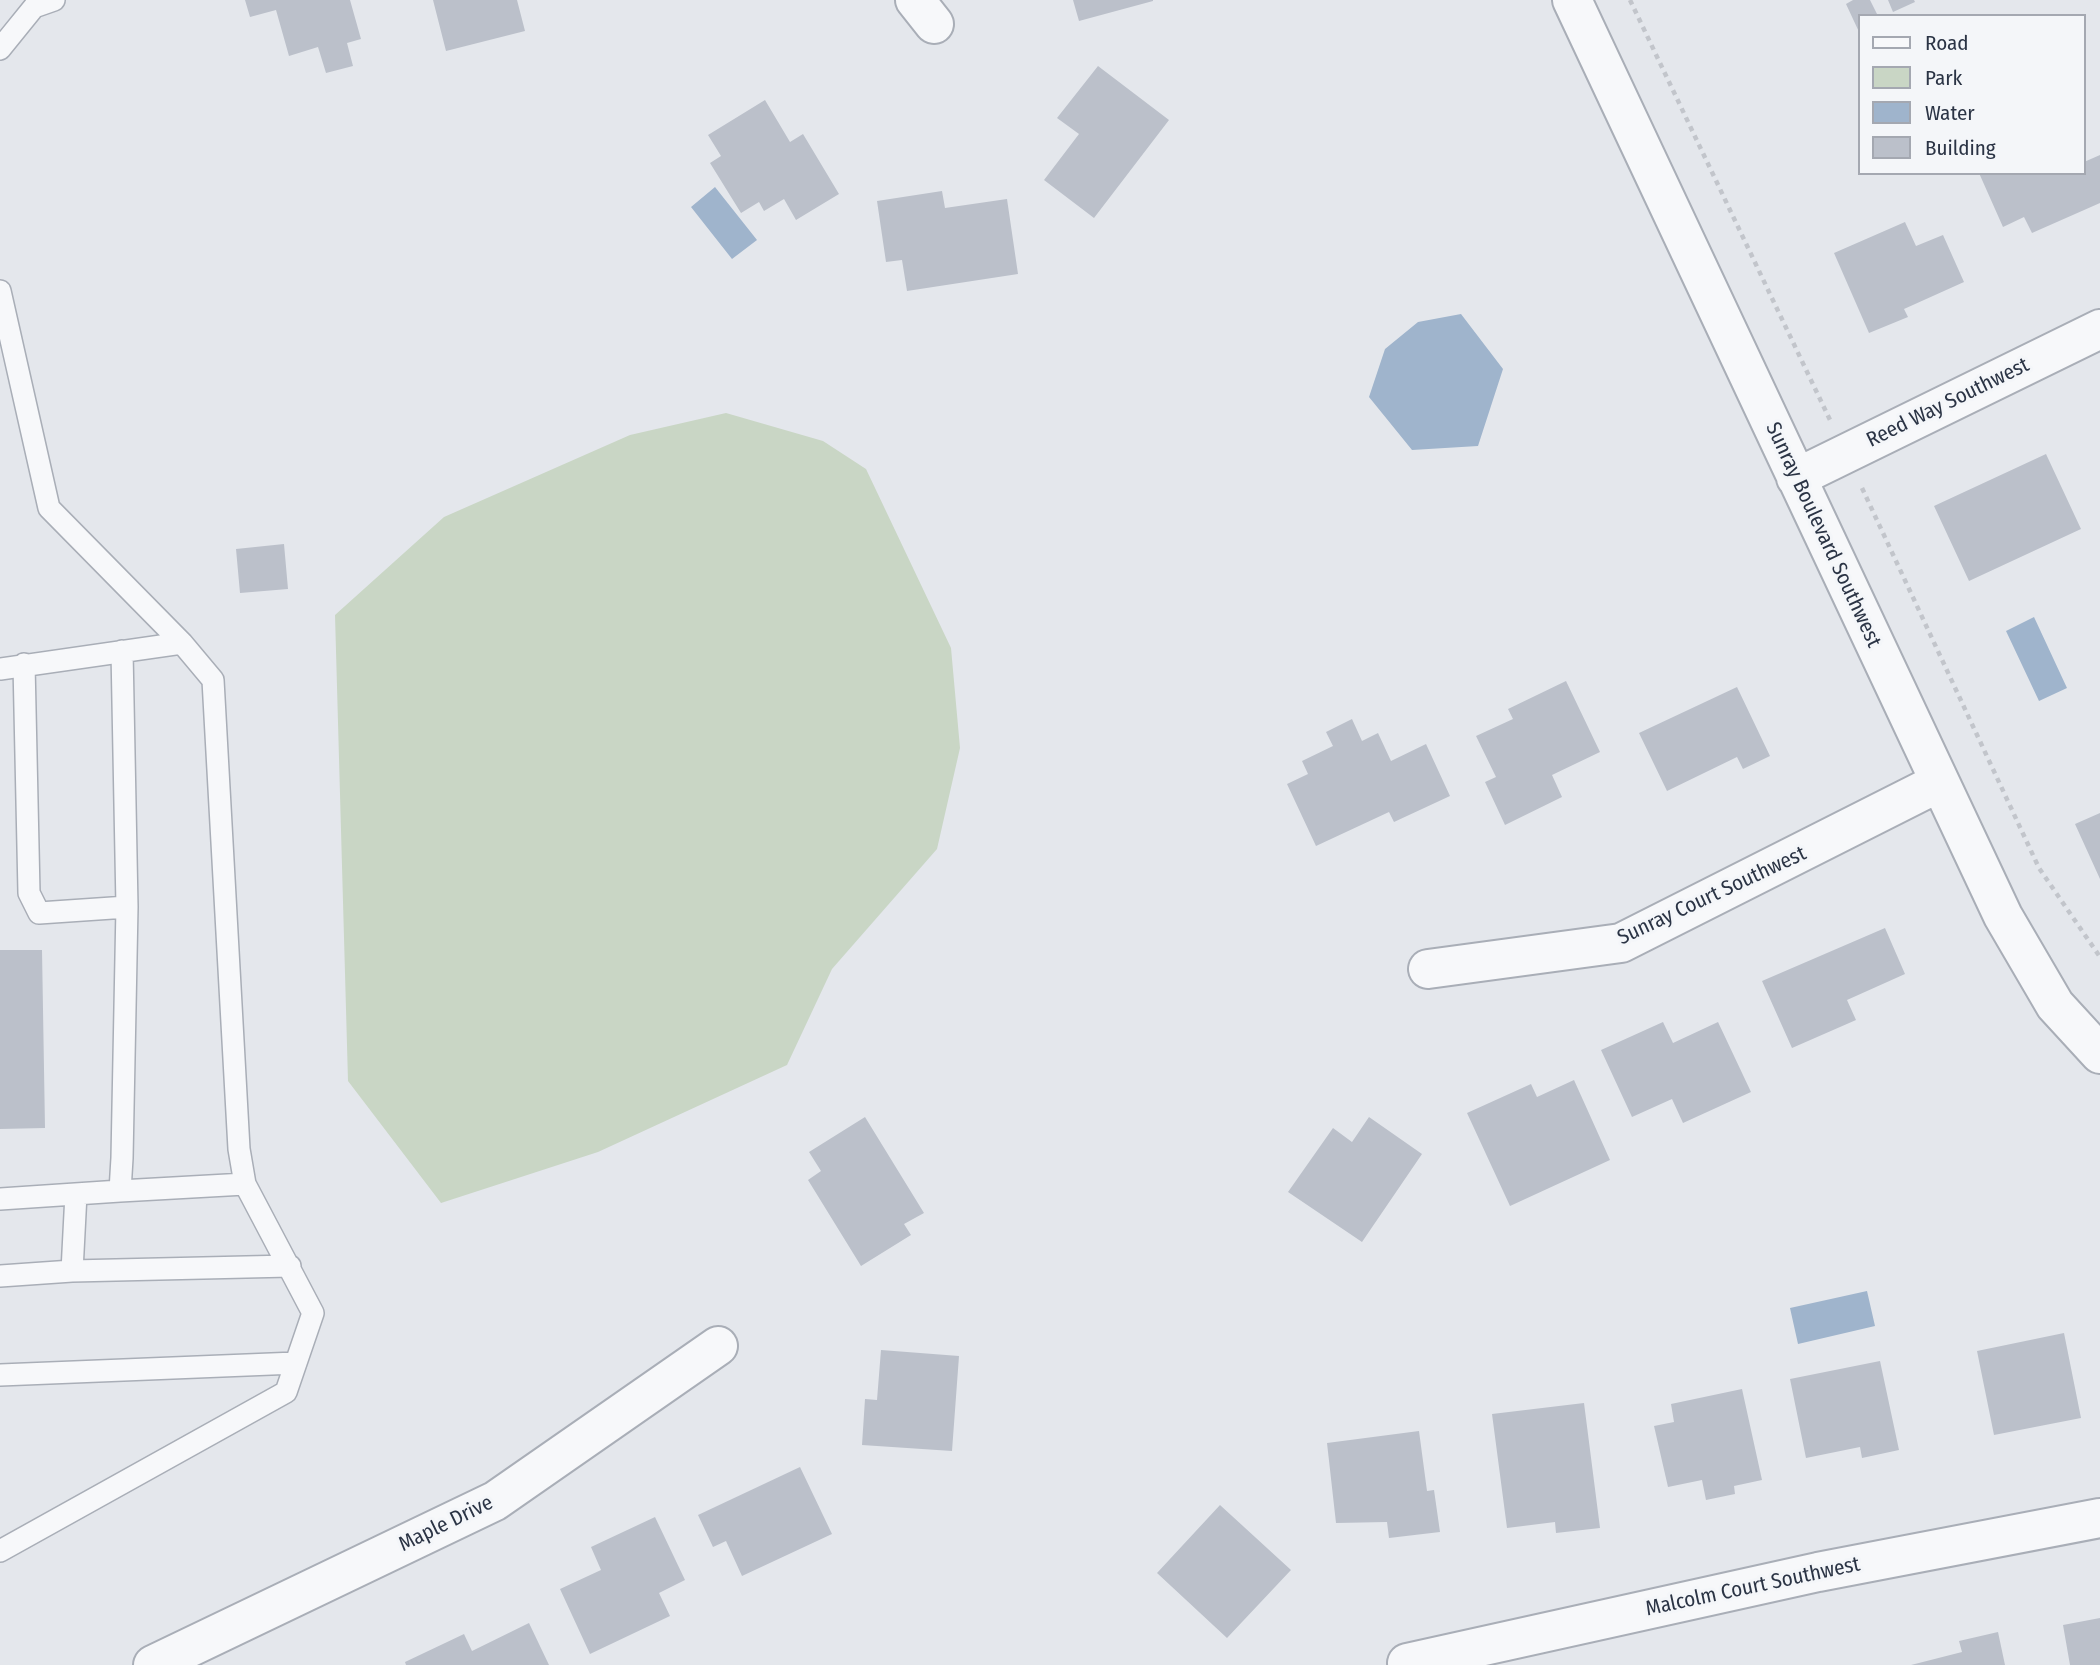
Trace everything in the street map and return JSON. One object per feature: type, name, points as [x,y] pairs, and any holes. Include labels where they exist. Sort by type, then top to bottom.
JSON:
[{"type":"street","name":"Sunray Boulevard Southwest","points":[[1572,0],[2003,916],[2055,1005],[2100,1054]]},
{"type":"street","name":"Reed Way Southwest","points":[[1796,478],[2100,329]]},
{"type":"street","name":"Sunray Court Southwest","points":[[1428,969],[1621,943],[1940,782]]},
{"type":"street","name":"Maple Drive","points":[[153,1665],[495,1501],[718,1346]]},
{"type":"street","name":"Malcolm Court Southwest","points":[[1407,1663],[1818,1572],[2100,1518]]},
{"type":"lane","points":[[0,49],[34,7],[54,0]]},
{"type":"lane","points":[[0,290],[4,323],[49,508],[182,643],[213,680],[239,1149],[245,1184],[313,1313],[286,1392],[0,1551]]},
{"type":"lane","points":[[0,669],[182,643]]},
{"type":"lane","points":[[120,1191],[127,907],[122,651]]},
{"type":"lane","points":[[24,664],[29,893],[38,913],[127,907]]},
{"type":"lane","points":[[0,1199],[245,1184]]},
{"type":"lane","points":[[72,1271],[76,1194]]},
{"type":"lane","points":[[0,1276],[72,1271],[290,1266]]},
{"type":"lane","points":[[0,1375],[296,1363]]},
{"type":"green space","points":[[726,413],[823,441],[866,469],[951,648],[960,748],[937,849],[832,969],[787,1065],[598,1152],[441,1203],[348,1081],[335,615],[444,517],[630,435]]},
{"type":"water","points":[[715,187],[757,240],[732,259],[691,207]]},
{"type":"water","points":[[1461,314],[1503,369],[1478,446],[1412,450],[1369,397],[1385,349],[1418,322]]},
{"type":"water","points":[[2034,617],[2067,688],[2039,701],[2006,631]]},
{"type":"water","points":[[1867,1291],[1875,1326],[1798,1344],[1790,1308]]},
{"type":"building","points":[[245,0],[350,0],[361,39],[347,43],[353,66],[326,73],[318,47],[289,56],[276,10],[250,17]]},
{"type":"building","points":[[433,0],[517,0],[525,31],[446,51]]},
{"type":"building","points":[[1073,0],[1153,0],[1153,1],[1079,21]]},
{"type":"building","points":[[1853,0],[1870,0],[1877,14],[1858,14],[1858,30],[1846,4]]},
{"type":"building","points":[[1888,0],[1914,0],[1915,2],[1893,12]]},
{"type":"building","points":[[1098,66],[1169,120],[1094,218],[1044,180],[1079,134],[1057,118]]},
{"type":"building","points":[[765,100],[790,142],[803,134],[839,194],[796,220],[784,199],[764,211],[759,202],[741,213],[710,163],[721,156],[708,135]]},
{"type":"building","points":[[2100,155],[2100,203],[2032,233],[2024,217],[2003,227],[1980,175],[2086,175],[2086,161]]},
{"type":"building","points":[[942,191],[945,208],[1007,199],[1018,274],[907,291],[902,260],[886,262],[877,201]]},
{"type":"building","points":[[1905,222],[1916,246],[1943,235],[1964,282],[1904,309],[1908,317],[1869,333],[1834,253]]},
{"type":"building","points":[[2046,454],[2081,529],[1969,581],[1934,506]]},
{"type":"building","points":[[284,544],[288,589],[240,593],[236,549]]},
{"type":"building","points":[[1566,681],[1600,752],[1552,775],[1562,797],[1505,825],[1485,782],[1496,777],[1476,736],[1513,719],[1508,709]]},
{"type":"building","points":[[1737,687],[1770,756],[1743,769],[1737,757],[1667,791],[1639,733]]},
{"type":"building","points":[[1352,719],[1362,741],[1378,733],[1391,761],[1426,744],[1450,796],[1394,822],[1389,812],[1316,846],[1287,784],[1308,774],[1302,761],[1333,746],[1326,732]]},
{"type":"building","points":[[2100,813],[2100,879],[2075,824]]},
{"type":"building","points":[[1885,928],[1905,974],[1847,1000],[1856,1020],[1792,1048],[1762,981]]},
{"type":"building","points":[[0,950],[42,950],[45,1128],[0,1129]]},
{"type":"building","points":[[1663,1022],[1673,1043],[1718,1022],[1751,1092],[1683,1123],[1672,1099],[1632,1117],[1601,1050]]},
{"type":"building","points":[[1574,1080],[1610,1160],[1510,1206],[1467,1113],[1531,1084],[1537,1097]]},
{"type":"building","points":[[865,1117],[924,1213],[904,1224],[911,1235],[861,1266],[808,1180],[821,1171],[809,1152]]},
{"type":"building","points":[[1369,1117],[1422,1154],[1362,1242],[1288,1192],[1333,1128],[1352,1142]]},
{"type":"building","points":[[2064,1333],[2081,1418],[1994,1435],[1977,1351]]},
{"type":"building","points":[[881,1350],[959,1356],[952,1451],[862,1445],[865,1399],[877,1400]]},
{"type":"building","points":[[1880,1361],[1899,1450],[1862,1458],[1860,1447],[1806,1458],[1790,1379]]},
{"type":"building","points":[[1742,1389],[1762,1480],[1734,1486],[1735,1494],[1706,1500],[1702,1480],[1668,1487],[1654,1426],[1674,1422],[1671,1404]]},
{"type":"building","points":[[1584,1403],[1600,1528],[1556,1533],[1555,1522],[1507,1528],[1492,1414]]},
{"type":"building","points":[[1419,1431],[1427,1491],[1434,1490],[1440,1532],[1389,1538],[1387,1522],[1336,1523],[1327,1443]]},
{"type":"building","points":[[800,1467],[832,1534],[742,1576],[726,1541],[713,1547],[698,1515]]},
{"type":"building","points":[[1220,1505],[1291,1570],[1227,1638],[1157,1573]]},
{"type":"building","points":[[655,1517],[685,1580],[659,1593],[670,1616],[590,1654],[560,1589],[601,1570],[591,1547]]},
{"type":"building","points":[[2100,1618],[2100,1665],[2070,1665],[2063,1625]]},
{"type":"building","points":[[529,1623],[549,1665],[406,1665],[405,1662],[464,1634],[472,1651]]},
{"type":"building","points":[[1998,1632],[2005,1665],[1911,1665],[1962,1652],[1959,1641]]}]
